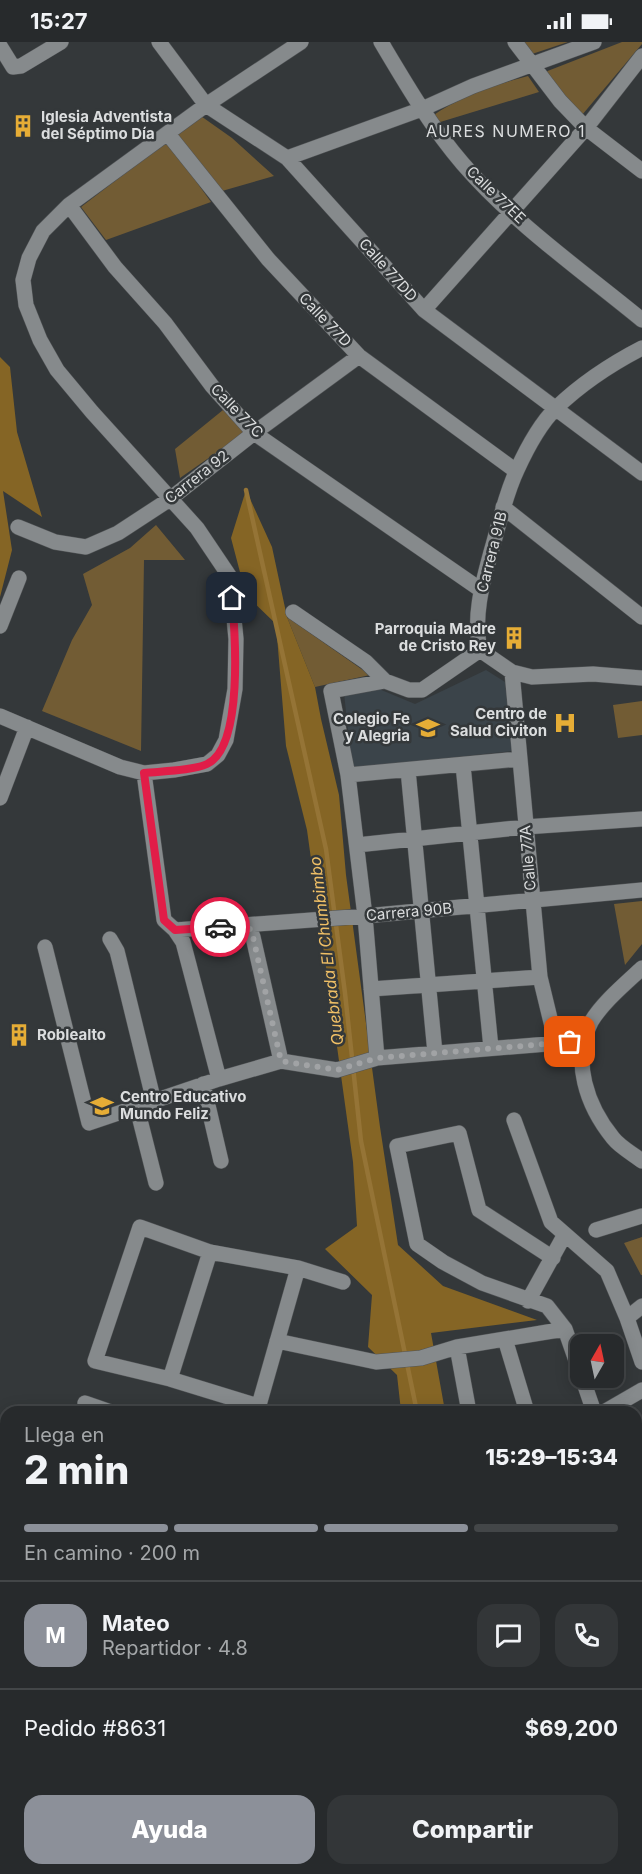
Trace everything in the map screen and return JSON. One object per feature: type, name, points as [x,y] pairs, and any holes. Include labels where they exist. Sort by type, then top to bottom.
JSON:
[{"type":"street","points":[[0,46],[13,67],[21,66],[61,42]]},
{"type":"street","name":"Calle 77DD","points":[[159,42],[206,105],[287,158],[424,309],[642,473]]},
{"type":"street","points":[[0,716],[120,767],[144,773],[207,764],[218,756],[226,740],[235,689],[236,639],[230,577],[197,528],[57,370],[40,340],[26,305],[23,280],[29,258],[43,231],[69,205],[206,105],[301,42]]},
{"type":"street","name":"Calle 77EE","points":[[381,42],[440,136],[463,164],[510,212],[642,320]]},
{"type":"street","points":[[515,42],[560,101],[586,128],[642,171]]},
{"type":"street","points":[[287,158],[422,109],[473,86],[594,42]]},
{"type":"street","points":[[424,309],[586,128],[642,56]]},
{"type":"street","name":"Calle 77D","points":[[168,134],[268,260],[359,356],[516,471]]},
{"type":"street","name":"Calle 77C","points":[[69,205],[114,267],[165,323],[212,386],[254,433],[481,590]]},
{"type":"street","name":"Carrera 91B","points":[[480,651],[476,631],[481,590],[516,471],[533,439],[555,409],[608,367],[642,348]]},
{"type":"street","name":"Carrera 92","points":[[18,527],[55,542],[86,547],[118,533],[170,499],[254,433],[359,356]]},
{"type":"street","points":[[504,507],[642,617]]},
{"type":"street","points":[[0,626],[19,578]]},
{"type":"street","points":[[293,612],[366,662],[385,681],[409,690],[422,690],[480,651],[512,672],[531,677],[593,674],[642,678]]},
{"type":"street","name":"Calle 77A","points":[[512,672],[540,977],[556,1043]]},
{"type":"street","points":[[377,1058],[357,845],[348,775],[331,691],[385,681]]},
{"type":"street","points":[[0,798],[27,727]]},
{"type":"street","points":[[348,775],[519,759]]},
{"type":"street","points":[[463,765],[491,1048]]},
{"type":"street","points":[[408,770],[435,1053]]},
{"type":"street","points":[[144,773],[164,920],[183,942],[219,1079]]},
{"type":"street","points":[[357,845],[525,827],[642,819]]},
{"type":"street","name":"Carrera 90B","points":[[175,930],[365,916],[642,890]]},
{"type":"street","points":[[248,925],[253,937],[281,1061]]},
{"type":"street","points":[[110,939],[117,951],[154,1102]]},
{"type":"street","points":[[45,947],[89,1123],[203,1084],[281,1061],[337,1070],[377,1058],[584,1041]]},
{"type":"street","points":[[642,968],[592,1021],[584,1041],[581,1069],[588,1098],[614,1139],[642,1161]]},
{"type":"street","points":[[371,990],[540,977]]},
{"type":"street","points":[[203,1084],[221,1161]]},
{"type":"street","points":[[137,1108],[156,1183]]},
{"type":"street","points":[[514,1120],[551,1222],[564,1236],[606,1271],[627,1318],[642,1362]]},
{"type":"street","points":[[553,1258],[479,1210],[459,1133],[397,1146],[417,1244],[482,1283],[547,1306],[566,1329],[570,1341]]},
{"type":"street","points":[[596,1230],[642,1216]]},
{"type":"street","points":[[249,1406],[170,1378],[95,1361],[140,1227],[210,1252],[298,1268],[343,1282]]},
{"type":"street","points":[[528,1301],[564,1236]]},
{"type":"street","points":[[170,1378],[210,1252]]},
{"type":"street","points":[[258,1406],[298,1268]]},
{"type":"street","points":[[627,1318],[642,1306]]},
{"type":"street","points":[[277,1341],[376,1362],[421,1358],[457,1347],[566,1329]]},
{"type":"street","points":[[505,1340],[525,1406]]},
{"type":"street","points":[[457,1347],[468,1406]]},
{"type":"street","points":[[586,1388],[592,1406]]},
{"type":"street","points":[[614,1406],[642,1390]]},
{"type":"street","points":[[85,1403],[93,1406]]},
{"type":"shaded area","points":[[521,42],[568,42],[532,54]]},
{"type":"shaded area","points":[[622,42],[642,42],[642,44],[582,115],[545,72]]},
{"type":"shaded area","points":[[528,76],[539,92],[437,123],[431,117],[478,92]]},
{"type":"shaded area","points":[[198,114],[232,138],[274,176],[222,191],[173,135]]},
{"type":"shaded area","points":[[167,141],[211,202],[106,240],[81,207]]},
{"type":"shaded area","points":[[0,357],[10,367],[17,432],[42,517],[3,491],[12,550],[0,597]]},
{"type":"shaded area","points":[[223,410],[246,432],[180,478],[175,449]]},
{"type":"shaded area","points":[[246,490],[272,547],[287,617],[315,687],[339,795],[346,875],[398,1245],[443,1286],[537,1320],[431,1333],[444,1406],[400,1406],[397,1375],[368,1347],[372,1295],[325,1249],[357,1226],[353,1162],[307,830],[286,746],[276,624],[246,595],[231,538]]},
{"type":"shaded area","points":[[156,525],[185,560],[144,560],[141,751],[42,711],[72,640],[92,605],[83,574],[130,548]]},
{"type":"shaded area","points":[[287,617],[370,675],[315,687]]},
{"type":"shaded area","name":"Colegio Fe y Alegria","points":[[486,670],[505,682],[512,751],[352,768],[344,693],[379,689],[415,704]]},
{"type":"shaded area","points":[[642,701],[642,735],[618,738],[613,705]]},
{"type":"shaded area","points":[[642,901],[642,944],[625,965],[614,904]]},
{"type":"shaded area","points":[[642,1237],[642,1275],[641,1275],[624,1243]]},
{"type":"waterway","name":"Quebrada El Chumbimbo","points":[[246,490],[326,849],[361,1141],[416,1406]]},
{"type":"way so far","points":[[220,927],[248,925],[253,937],[281,1061],[337,1070],[377,1058],[570,1042]]},
{"type":"place","name":"Iglesia Adventista del Séptimo Día","points":[[23,126]]},
{"type":"place","name":"Parroquia Madre de Cristo Rey","points":[[514,638]]},
{"type":"place","name":"Centro de Salud Civiton","points":[[565,723]]},
{"type":"place","name":"Colegio Fe y Alegria","points":[[428,728]]},
{"type":"place","name":"Roblealto","points":[[19,1035]]},
{"type":"place","name":"Centro Educativo Mundo Feliz","points":[[102,1106]]},
{"type":"district","name":"AURES NUMERO 1","points":[[506,131]]},
{"type":"route","points":[[220,927],[175,930],[164,920],[144,773],[207,764],[218,756],[226,740],[235,689],[236,639],[232,598]]}]
